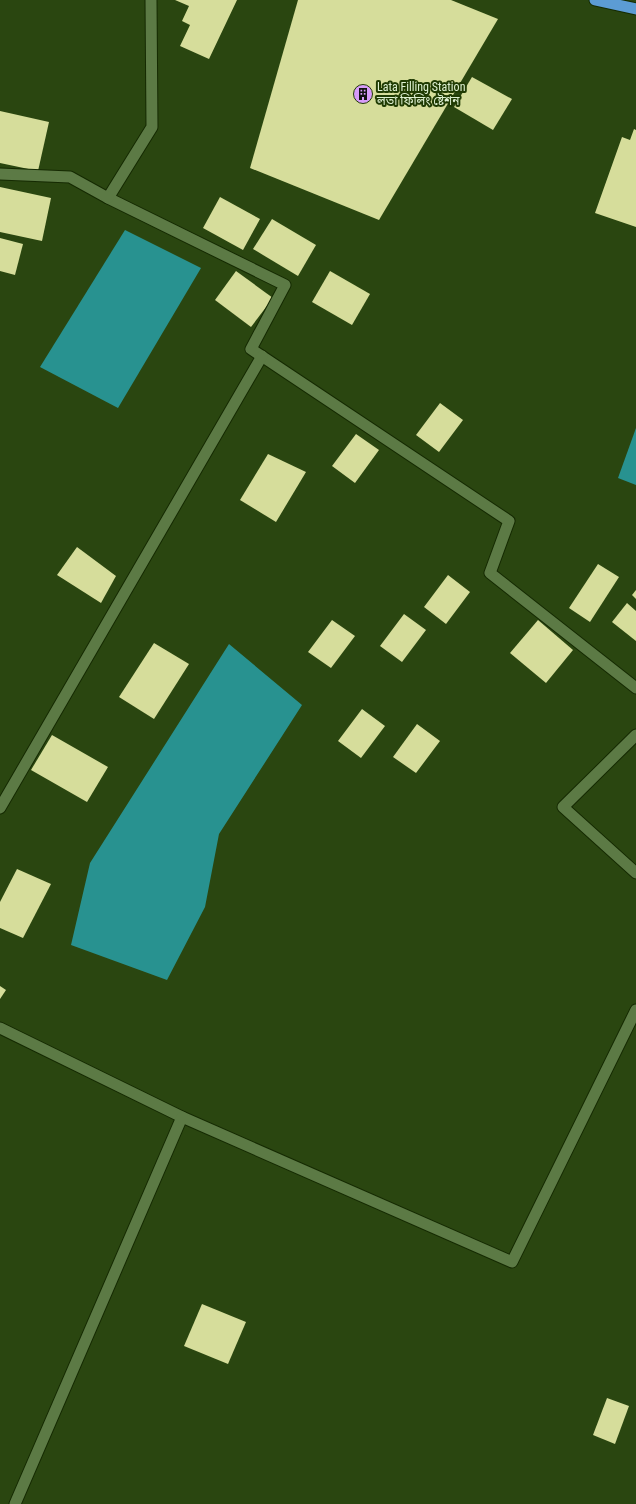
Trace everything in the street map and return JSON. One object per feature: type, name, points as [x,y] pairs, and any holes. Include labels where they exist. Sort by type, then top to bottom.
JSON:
[{"type":"highway","points":[[595,0],[630,5]]},
{"type":"street","points":[[108,198],[152,127],[151,0]]},
{"type":"street","points":[[0,174],[70,176],[108,198],[285,285],[251,349],[509,521],[490,573],[636,688]]},
{"type":"street","points":[[0,808],[262,356]]},
{"type":"street","points":[[636,734],[563,808],[636,873]]},
{"type":"street","points":[[0,1028],[182,1117],[512,1262],[636,1010]]},
{"type":"street","points":[[15,1504],[182,1117]]},
{"type":"water","points":[[125,230],[201,268],[118,408],[40,367]]},
{"type":"water","points":[[636,428],[636,485],[618,478]]},
{"type":"water","points":[[229,644],[302,705],[219,834],[205,907],[167,980],[71,945],[90,863]]},
{"type":"building","points":[[175,0],[237,0],[209,59],[180,46],[190,25],[182,21],[189,6]]},
{"type":"building","name":"Lata Filling Station লতা ফিলিং ষ্টেশন","points":[[298,0],[451,0],[498,19],[379,220],[250,168]]},
{"type":"building","points":[[472,77],[512,99],[493,130],[454,107]]},
{"type":"building","points":[[0,111],[49,122],[38,171],[0,163]]},
{"type":"building","points":[[634,129],[636,130],[636,227],[595,213],[622,137],[630,140]]},
{"type":"building","points":[[0,187],[51,198],[42,241],[0,232]]},
{"type":"building","points":[[220,197],[260,219],[243,250],[203,228]]},
{"type":"building","points":[[272,219],[316,245],[298,276],[253,249]]},
{"type":"building","points":[[0,238],[23,244],[15,275],[0,271]]},
{"type":"building","points":[[236,271],[273,298],[251,327],[215,300]]},
{"type":"building","points":[[330,271],[370,294],[352,325],[312,302]]},
{"type":"building","points":[[440,403],[463,420],[439,452],[416,435]]},
{"type":"building","points":[[356,434],[379,450],[355,483],[332,466]]},
{"type":"building","points":[[268,454],[306,472],[276,522],[240,500]]},
{"type":"building","points":[[77,547],[116,576],[101,603],[57,575]]},
{"type":"building","points":[[598,564],[619,577],[590,622],[569,608]]},
{"type":"building","points":[[448,575],[470,592],[446,624],[424,607]]},
{"type":"building","points":[[636,590],[636,599],[632,595]]},
{"type":"building","points":[[627,603],[636,611],[636,641],[612,622]]},
{"type":"building","points":[[404,614],[426,630],[402,662],[380,646]]},
{"type":"building","points":[[332,620],[355,636],[331,668],[308,652]]},
{"type":"building","points":[[538,620],[573,650],[546,683],[510,653]]},
{"type":"building","points":[[154,643],[189,664],[154,719],[119,697]]},
{"type":"building","points":[[362,709],[385,726],[361,758],[338,741]]},
{"type":"building","points":[[417,724],[440,741],[416,773],[393,757]]},
{"type":"building","points":[[52,735],[108,767],[87,802],[31,770]]},
{"type":"building","points":[[17,869],[51,884],[23,938],[0,928],[0,902]]},
{"type":"building","points":[[0,986],[6,990],[0,999]]},
{"type":"building","points":[[202,1304],[246,1322],[228,1364],[184,1346]]},
{"type":"building","points":[[607,1398],[629,1406],[615,1444],[593,1435]]},
{"type":"place","name":"Lata Filling Station লতা ফিলিং ষ্টেশন","points":[[363,94]]}]
